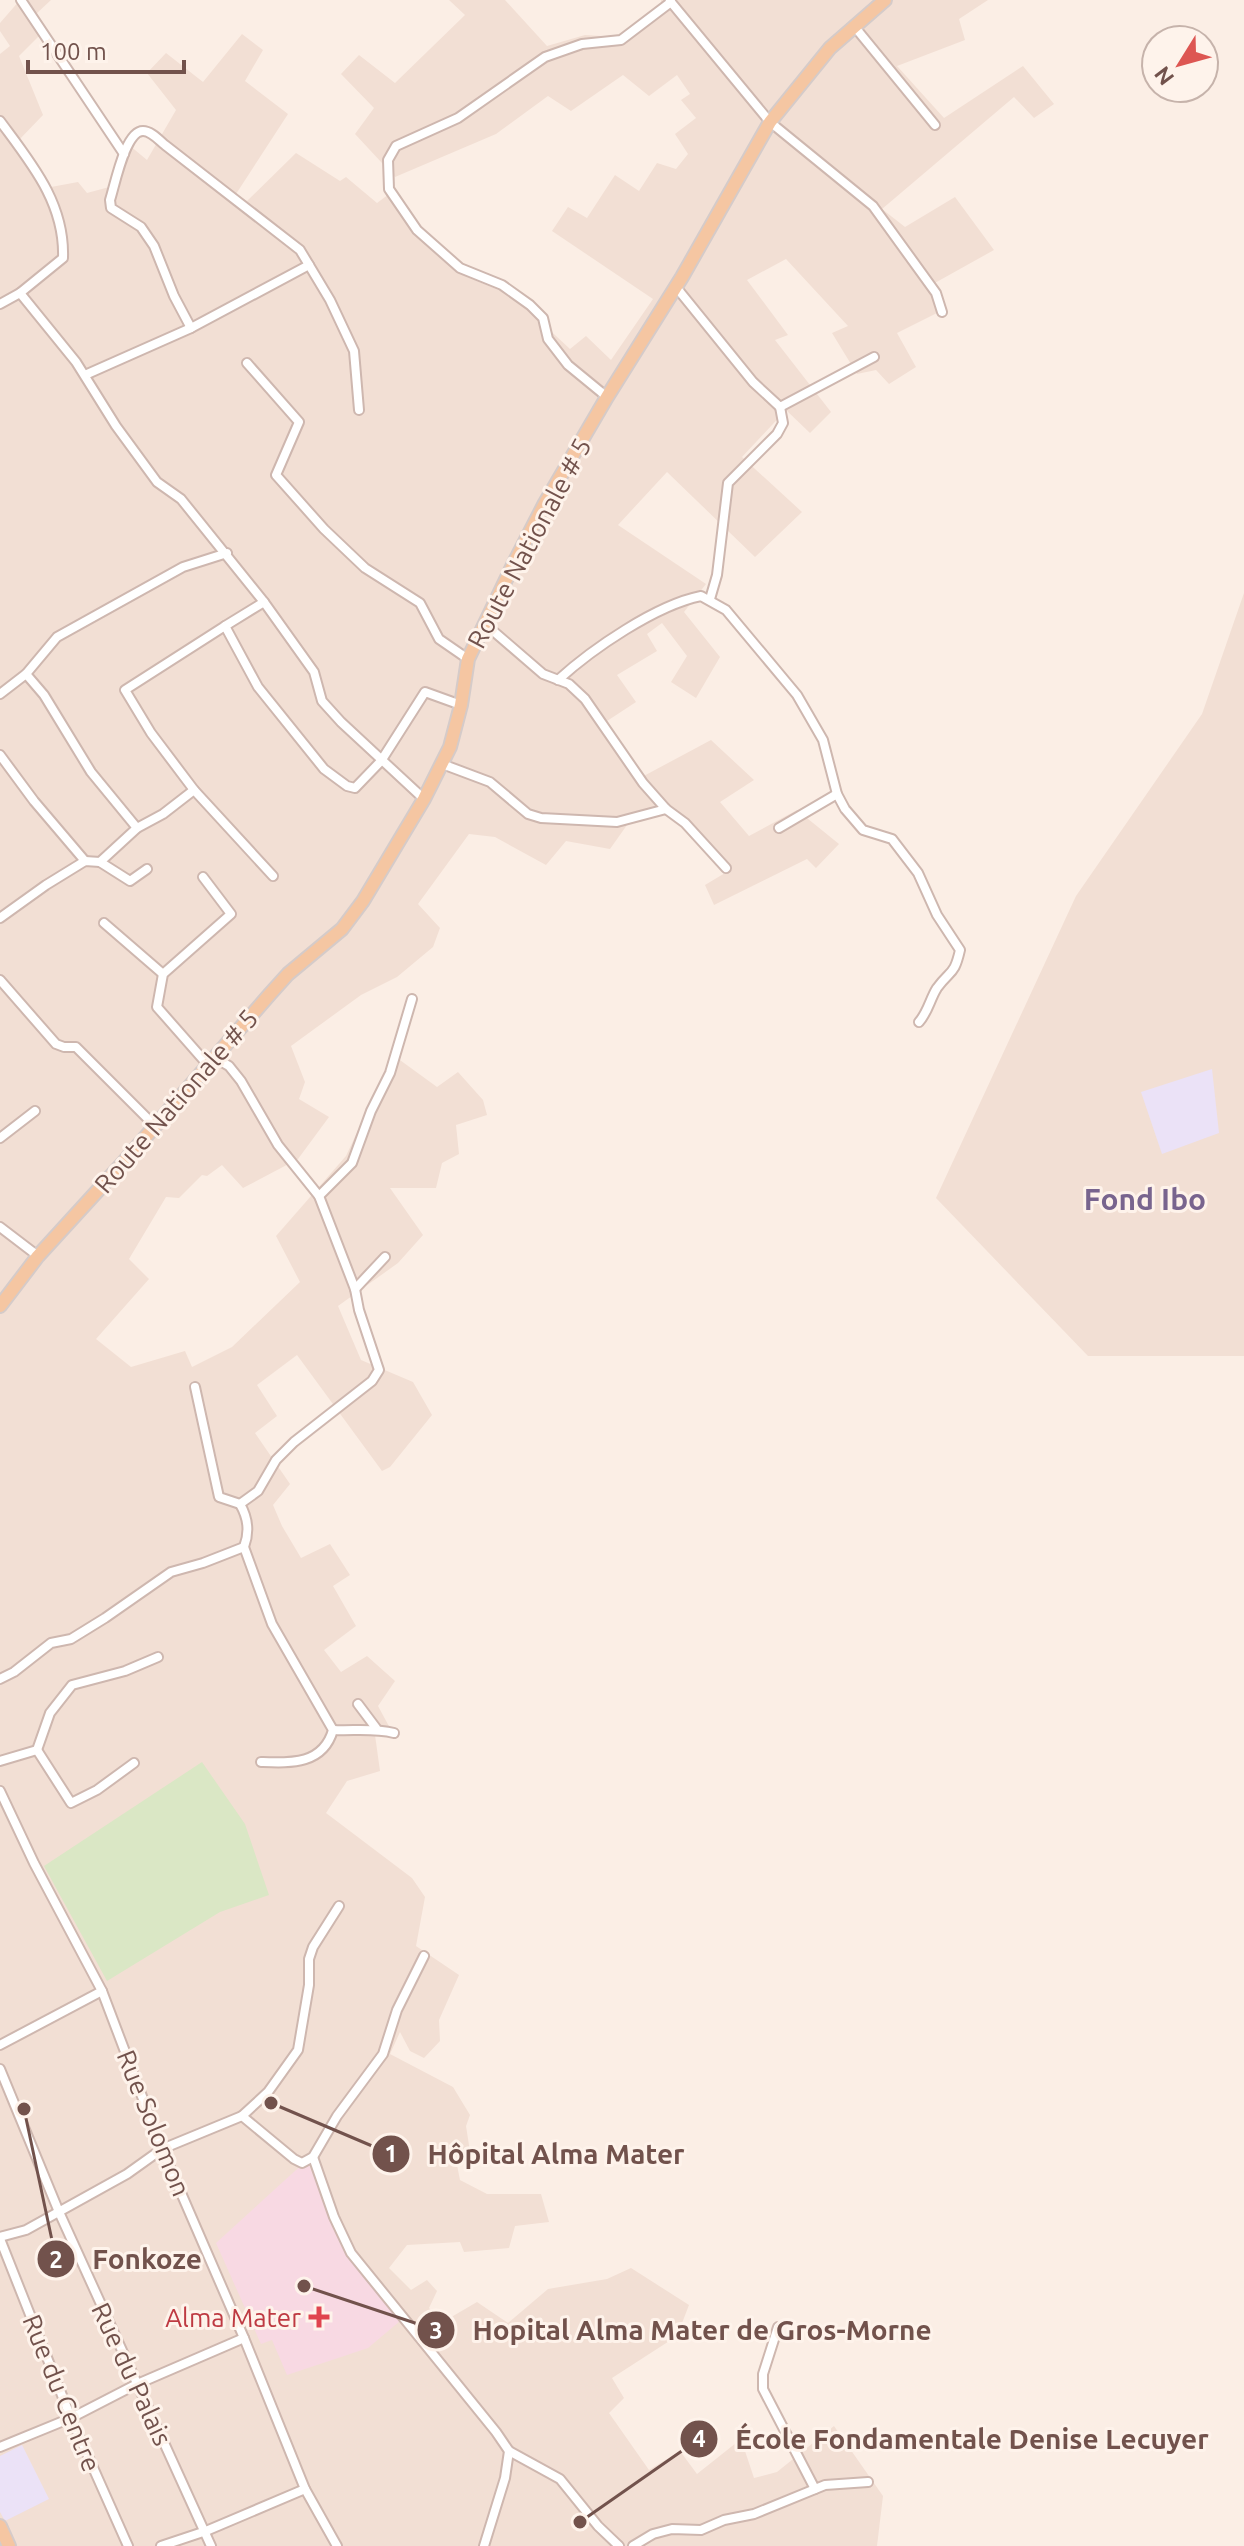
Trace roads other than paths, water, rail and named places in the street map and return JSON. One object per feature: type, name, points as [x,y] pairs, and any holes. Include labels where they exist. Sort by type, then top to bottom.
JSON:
[{"type":"main road","name":"Route Nationale # 5","points":[[0,1306],[38,1256],[288,974],[342,929],[363,901],[442,764],[461,705],[468,659],[545,503],[676,287],[770,122],[812,68],[885,0]]},
{"type":"main road","points":[[0,2526],[9,2546]]},
{"type":"street","points":[[21,0],[124,154]]},
{"type":"street","points":[[607,397],[568,365],[548,339],[543,318],[530,305],[502,285],[460,268],[417,230],[389,189],[388,160],[396,146],[458,118],[545,57],[582,44],[621,40],[670,1],[770,122],[873,206],[936,293],[942,312]]},
{"type":"street","points":[[854,26],[935,125]]},
{"type":"street","points":[[0,121],[42,179],[56,208],[64,240],[63,258],[20,293],[0,304]]},
{"type":"street","points":[[191,328],[148,236],[141,227],[111,208],[110,200],[124,154],[133,135],[147,131],[300,250],[330,300],[354,351],[359,410]]},
{"type":"street","points":[[85,375],[191,328],[309,265]]},
{"type":"street","points":[[676,287],[753,382],[780,407],[783,423],[777,434],[728,483],[710,599]]},
{"type":"street","points":[[20,293],[85,375],[116,426],[157,482],[181,499],[264,602],[314,672],[322,701],[424,799]]},
{"type":"street","points":[[780,407],[874,357]]},
{"type":"street","points":[[247,363],[299,422],[276,475],[324,529],[365,568],[420,603],[439,639],[468,659]]},
{"type":"street","points":[[0,694],[26,674],[57,637],[183,567],[227,553]]},
{"type":"street","points":[[558,680],[609,640],[689,598],[701,596],[726,610],[797,695],[823,740],[837,794],[845,809],[863,830],[892,839],[918,873],[937,915],[960,950],[956,970],[936,989],[926,1014],[919,1022]]},
{"type":"street","points":[[264,602],[125,690],[151,733],[194,790],[273,876]]},
{"type":"street","points":[[485,624],[543,674],[569,684],[585,699],[643,783],[726,868]]},
{"type":"street","points":[[225,626],[258,687],[324,769],[347,786],[355,788],[381,761],[425,692],[461,705]]},
{"type":"street","points":[[26,674],[44,695],[91,772],[137,828]]},
{"type":"street","points":[[0,755],[85,861]]},
{"type":"street","points":[[442,764],[490,782],[528,814],[541,818],[617,822],[666,809]]},
{"type":"street","points":[[100,862],[137,828],[163,814],[194,790]]},
{"type":"street","points":[[779,828],[837,794]]},
{"type":"street","points":[[1,914],[85,861],[100,862],[130,881],[147,869]]},
{"type":"street","points":[[203,877],[231,914],[163,974],[157,1007],[212,1062],[229,1066],[278,1145],[319,1196],[355,1289],[379,1370],[372,1381],[294,1442],[276,1460],[258,1491],[240,1504]]},
{"type":"street","points":[[104,923],[163,974]]},
{"type":"street","points":[[0,980],[56,1044],[76,1047],[155,1126]]},
{"type":"street","points":[[319,1196],[352,1163],[371,1111],[390,1073],[412,999]]},
{"type":"street","points":[[0,1138],[35,1111]]},
{"type":"street","points":[[0,1227],[38,1256]]},
{"type":"street","points":[[355,1289],[385,1257]]},
{"type":"street","points":[[195,1387],[219,1497],[240,1504],[247,1521],[248,1535],[244,1547],[272,1624],[333,1730]]},
{"type":"street","points":[[0,1679],[51,1643],[71,1639],[105,1618],[171,1572],[244,1547]]},
{"type":"street","points":[[37,1750],[50,1713],[75,1682],[125,1671],[158,1657]]},
{"type":"street","points":[[358,1704],[376,1728]]},
{"type":"street","points":[[333,1730],[363,1732],[376,1728],[394,1733]]},
{"type":"street","points":[[261,1762],[293,1763],[311,1759],[324,1747],[333,1730]]},
{"type":"street","points":[[0,1761],[37,1750]]},
{"type":"street","points":[[37,1750],[71,1803],[97,1790],[134,1763]]},
{"type":"street","name":"Rue Solomon","points":[[0,1791],[34,1863],[102,1991],[162,2149],[305,2489],[337,2546]]},
{"type":"street","points":[[0,2238],[26,2230],[59,2212],[127,2174],[162,2149],[242,2116],[268,2092],[298,2050],[309,1985],[309,1959],[313,1947],[339,1906]]},
{"type":"street","points":[[242,2116],[294,2159],[302,2163],[313,2157],[337,2116],[383,2054],[397,2010],[424,1956]]},
{"type":"street","points":[[0,2045],[102,1991]]},
{"type":"street","name":"Rue du Palais","points":[[0,2069],[135,2385],[211,2546]]},
{"type":"street","points":[[313,2157],[334,2217],[351,2253],[509,2451],[560,2479],[598,2526],[619,2546]]},
{"type":"street","name":"Rue du Centre","points":[[0,2238],[71,2418],[128,2546]]},
{"type":"street","points":[[778,2327],[763,2374],[763,2389],[815,2489]]},
{"type":"street","points":[[0,2447],[71,2418],[135,2385],[244,2338]]},
{"type":"street","points":[[484,2546],[505,2478],[509,2451]]},
{"type":"street","points":[[633,2546],[653,2534],[672,2529],[701,2530],[724,2520],[754,2514],[815,2489],[847,2482],[868,2482]]},
{"type":"street","points":[[161,2546],[206,2531],[305,2489]]},
{"type":"place","name":"Hôpital Alma Mater","points":[[271,2103]]},
{"type":"place","name":"Fonkoze","points":[[24,2109]]},
{"type":"place","name":"Hopital Alma Mater de Gros-Morne","points":[[304,2286]]},
{"type":"place","name":"Alma Mater","points":[[319,2317]]},
{"type":"place","name":"École Fondamentale Denise Lecuyer","points":[[580,2522]]},
{"type":"district","name":"Fond Ibo","points":[[1145,1199]]}]
